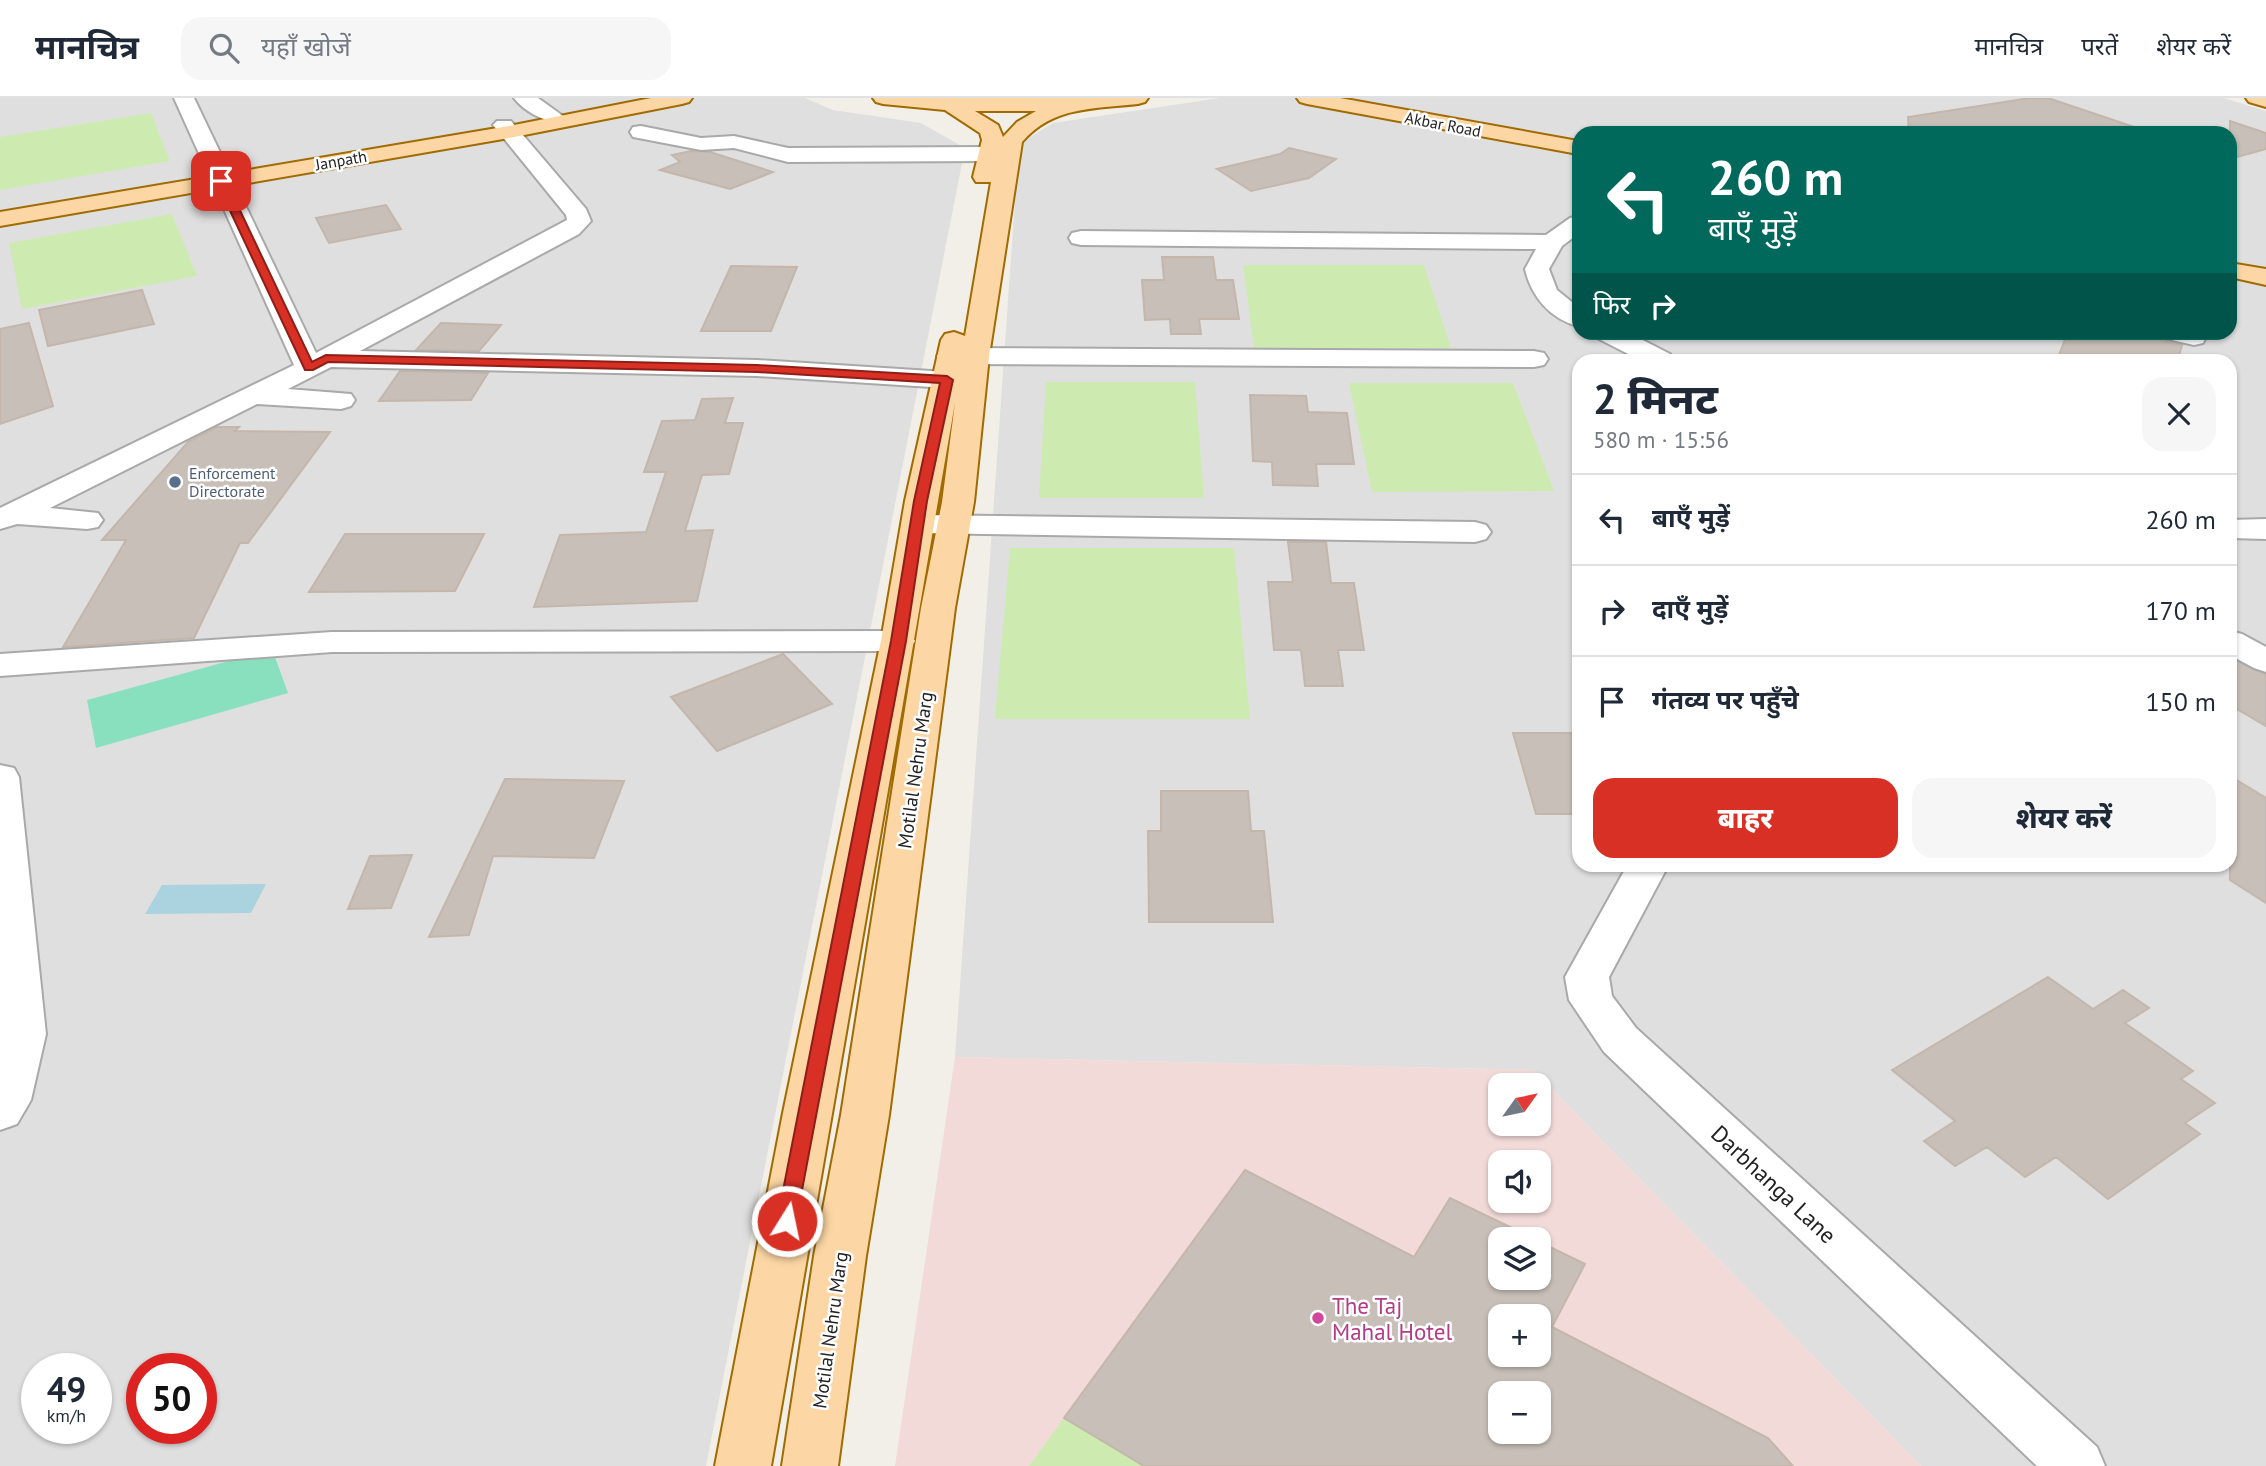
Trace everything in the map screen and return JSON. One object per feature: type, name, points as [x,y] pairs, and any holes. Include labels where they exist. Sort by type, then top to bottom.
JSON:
[{"type":"main road","name":"Janpath","points":[[507,128],[553,116],[650,98]]},
{"type":"main road","name":"Janpath","points":[[0,216],[682,98]]},
{"type":"main road","points":[[883,98],[950,104],[1096,103],[1138,98]]},
{"type":"main road","name":"Akbar Road","points":[[1307,98],[1572,147]]},
{"type":"main road","name":"Akbar Road","points":[[1357,98],[1572,141]]},
{"type":"main road","points":[[2256,98],[2266,101]]},
{"type":"main road","name":"Motilal Nehru Marg","points":[[958,364],[1011,141],[1024,126],[1067,103]]},
{"type":"main road","name":"Motilal Nehru Marg","points":[[810,1466],[840,1256],[865,1115],[936,621],[938,513],[993,141],[990,130],[950,104]]},
{"type":"main road","points":[[2237,263],[2266,268]]},
{"type":"main road","points":[[2237,271],[2266,277]]},
{"type":"main road","name":"Motilal Nehru Marg","points":[[743,1466],[807,1113],[898,641],[938,513]]},
{"type":"street","points":[[184,98],[220,178],[318,363]]},
{"type":"street","points":[[524,98],[553,116]]},
{"type":"street","points":[[7,517],[318,363],[571,229],[579,221],[578,214],[507,128]]},
{"type":"street","points":[[641,132],[701,144],[734,142],[788,155],[989,154]]},
{"type":"street","points":[[1572,227],[1552,242],[1537,269],[1540,285],[1549,299],[1572,314]]},
{"type":"street","points":[[1081,238],[1552,242]]},
{"type":"street","points":[[1621,340],[1648,354]]},
{"type":"street","points":[[318,363],[757,368],[1534,359]]},
{"type":"street","points":[[251,396],[341,400]]},
{"type":"street","points":[[938,513],[1474,522]]},
{"type":"street","points":[[7,517],[87,520]]},
{"type":"street","points":[[2237,529],[2266,529]]},
{"type":"street","points":[[0,665],[332,642],[898,641]]},
{"type":"street","points":[[2237,645],[2266,661]]},
{"type":"street","points":[[0,777],[23,1034],[8,1100],[0,1111]]},
{"type":"street","name":"Darbhanga Lane","points":[[1645,872],[1587,977],[1591,1000],[1620,1040],[2077,1466]]},
{"type":"street","points":[[807,1113],[865,1115]]},
{"type":"shaded area","points":[[0,98],[805,98],[833,110],[921,123],[965,148],[706,1466],[0,1466]]},
{"type":"shaded area","points":[[1220,98],[2224,98],[2266,111],[2266,1466],[1921,1466],[1551,1088],[1551,1073],[1536,1073],[1533,1070],[955,1057],[1019,144],[1053,123]]},
{"type":"shaded area","points":[[955,1057],[1533,1070],[1536,1073],[1488,1073],[1488,1136],[1551,1136],[1551,1088],[1921,1466],[895,1466]]},
{"type":"green space","points":[[151,113],[170,161],[0,190],[0,137]]},
{"type":"green space","points":[[172,214],[197,276],[22,309],[9,243]]},
{"type":"green space","points":[[1243,265],[1424,265],[1451,348],[1254,348]]},
{"type":"green space","points":[[1046,382],[1195,382],[1204,498],[1039,498]]},
{"type":"green space","points":[[1349,383],[1513,383],[1554,491],[1372,492]]},
{"type":"green space","points":[[1010,548],[1234,548],[1250,719],[995,719]]},
{"type":"green space","points":[[272,649],[288,693],[96,748],[87,700]]},
{"type":"green space","points":[[1064,1418],[1144,1466],[1029,1466]]},
{"type":"water","points":[[266,884],[251,913],[145,914],[162,885]]},
{"type":"building","points":[[2030,98],[2048,98],[2131,126],[1909,126],[1908,117]]},
{"type":"building","points":[[2230,121],[2266,133],[2266,149],[2237,157],[2237,126],[2230,126]]},
{"type":"building","points":[[1289,148],[1336,159],[1309,178],[1251,191],[1217,169],[1280,154]]},
{"type":"building","points":[[691,151],[710,152],[773,172],[730,189],[660,170],[680,162],[672,155]]},
{"type":"building","points":[[386,205],[401,229],[329,243],[316,218]]},
{"type":"building","points":[[1162,257],[1213,257],[1216,280],[1233,280],[1239,319],[1199,319],[1201,334],[1171,334],[1170,319],[1145,320],[1142,280],[1164,280]]},
{"type":"building","points":[[731,266],[797,267],[771,331],[701,331]]},
{"type":"building","points":[[142,290],[154,324],[48,346],[39,310]]},
{"type":"building","points":[[29,323],[53,406],[0,424],[0,329]]},
{"type":"building","points":[[441,323],[501,325],[479,351],[416,350]]},
{"type":"building","points":[[2065,340],[2161,340],[2182,345],[2180,354],[2059,354]]},
{"type":"building","points":[[400,371],[488,373],[471,400],[379,401]]},
{"type":"building","points":[[1250,395],[1306,396],[1308,412],[1347,413],[1354,464],[1316,464],[1318,486],[1273,485],[1272,462],[1253,461]]},
{"type":"building","points":[[733,398],[725,423],[743,423],[729,474],[702,475],[685,531],[713,530],[697,601],[534,607],[560,535],[646,532],[666,472],[644,472],[662,421],[695,420],[702,399]]},
{"type":"building","points":[[217,427],[239,427],[235,431],[330,432],[248,543],[240,543],[194,638],[63,647],[126,540],[102,540],[188,442]]},
{"type":"building","points":[[345,534],[484,534],[455,591],[309,592]]},
{"type":"building","points":[[1288,542],[1326,542],[1331,583],[1354,583],[1364,650],[1338,650],[1343,686],[1305,686],[1301,650],[1274,650],[1268,582],[1293,582]]},
{"type":"building","points":[[783,654],[832,704],[717,751],[671,697]]},
{"type":"building","points":[[2237,661],[2266,674],[2266,726],[2237,709]]},
{"type":"building","points":[[1513,733],[1572,733],[1572,814],[1536,814]]},
{"type":"building","points":[[505,779],[624,781],[594,858],[493,856],[469,935],[429,937]]},
{"type":"building","points":[[2237,780],[2266,798],[2266,903],[2230,880],[2230,872],[2237,872]]},
{"type":"building","points":[[1161,791],[1248,791],[1251,831],[1264,831],[1273,922],[1149,922],[1148,831],[1161,831]]},
{"type":"building","points":[[412,855],[391,908],[348,909],[370,856]]},
{"type":"building","points":[[2048,977],[2093,1009],[2123,990],[2149,1008],[2125,1023],[2193,1071],[2181,1079],[2215,1103],[2185,1123],[2200,1134],[2108,1199],[2056,1157],[2025,1177],[1987,1147],[1955,1166],[1924,1141],[1955,1121],[1892,1070]]},
{"type":"building","name":"The Taj Mahal Hotel","points":[[1245,1170],[1414,1257],[1450,1198],[1510,1227],[1488,1227],[1488,1290],[1551,1290],[1551,1247],[1585,1264],[1552,1327],[1768,1438],[1793,1466],[1144,1466],[1064,1418]]},
{"type":"place","name":"Enforcement Directorate","points":[[175,482]]},
{"type":"place","name":"The Taj Mahal Hotel","points":[[1318,1318]]},
{"type":"route","points":[[221,181],[309,368],[326,359],[757,368],[947,380],[921,501],[898,641],[787,1221]]}]
